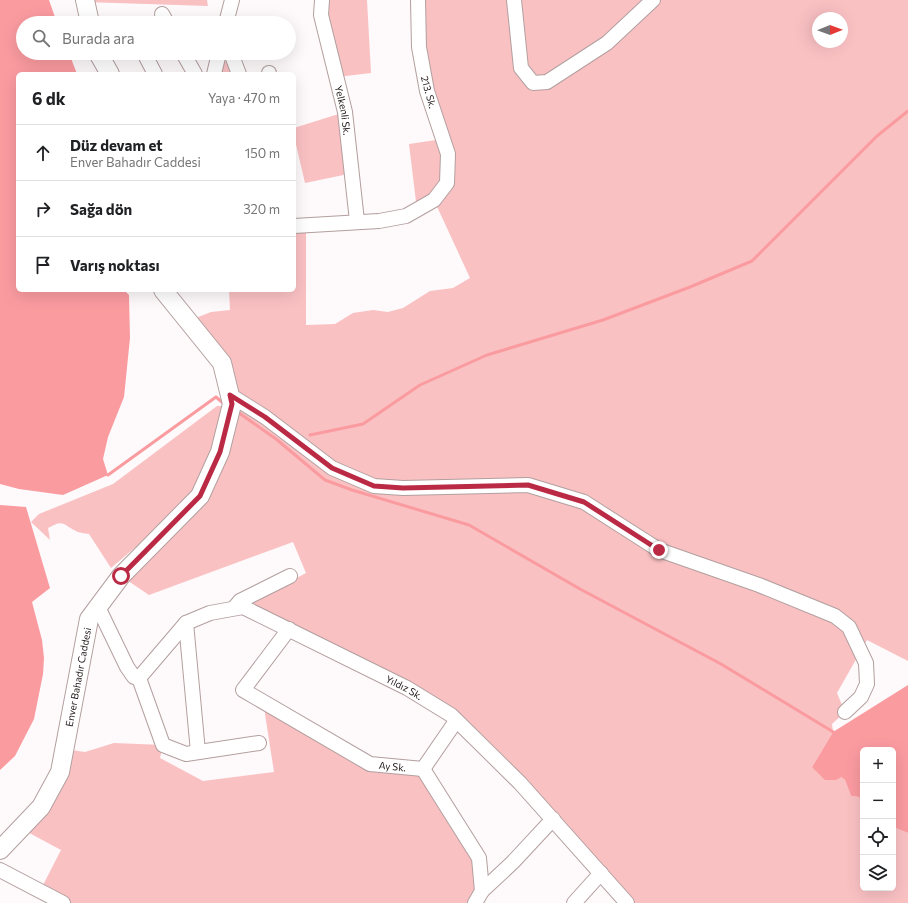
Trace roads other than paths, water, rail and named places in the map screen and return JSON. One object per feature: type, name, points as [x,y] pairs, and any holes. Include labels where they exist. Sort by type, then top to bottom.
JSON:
[{"type":"main road","points":[[85,0],[88,16]]},
{"type":"main road","points":[[102,60],[109,72]]},
{"type":"main road","name":"Enver Bahadır Caddesi","points":[[0,850],[41,807],[60,772],[89,619],[121,576],[200,496],[220,452],[230,399],[222,363],[165,292]]},
{"type":"street","points":[[228,16],[232,0]]},
{"type":"street","name":"Yelkenli Sk.","points":[[322,0],[321,15],[345,112],[357,221]]},
{"type":"street","name":"213. Sk.","points":[[357,221],[379,221],[406,216],[434,200],[447,183],[448,154],[427,91],[419,47],[418,0]]},
{"type":"street","points":[[514,0],[521,68],[533,83],[547,82],[607,43],[653,0]]},
{"type":"street","points":[[148,60],[154,72]]},
{"type":"street","points":[[187,60],[194,72]]},
{"type":"street","points":[[214,72],[217,60]]},
{"type":"street","points":[[234,60],[238,72]]},
{"type":"street","points":[[296,226],[357,221]]},
{"type":"street","points":[[230,399],[265,417],[332,468],[374,486],[403,488],[528,485],[584,502],[659,550],[759,585],[834,616],[849,627],[866,663],[867,684],[861,697],[845,712]]},
{"type":"street","points":[[234,608],[240,601],[290,576]]},
{"type":"street","points":[[98,607],[127,667],[134,677],[139,678],[163,746],[186,754],[260,743]]},
{"type":"street","name":"Yıldız Sk.","points":[[139,678],[186,623],[210,613],[243,607],[407,688],[456,721],[520,782],[628,903]]},
{"type":"street","points":[[186,623],[198,752]]},
{"type":"street","name":"Ay Sk.","points":[[289,629],[243,690],[370,764],[423,769]]},
{"type":"street","points":[[456,721],[423,769],[479,858],[479,897]]},
{"type":"street","points":[[479,897],[553,819]]},
{"type":"street","points":[[0,870],[63,903]]},
{"type":"street","points":[[574,903],[601,873]]},
{"type":"waterway","points":[[310,435],[363,424],[420,385],[487,355],[603,320],[690,287],[752,261],[877,136],[908,111]]},
{"type":"waterway","points":[[108,475],[216,397],[223,403]]},
{"type":"waterway","points":[[239,413],[276,439],[325,480],[352,490],[469,525],[580,589],[721,664],[835,733]]}]
